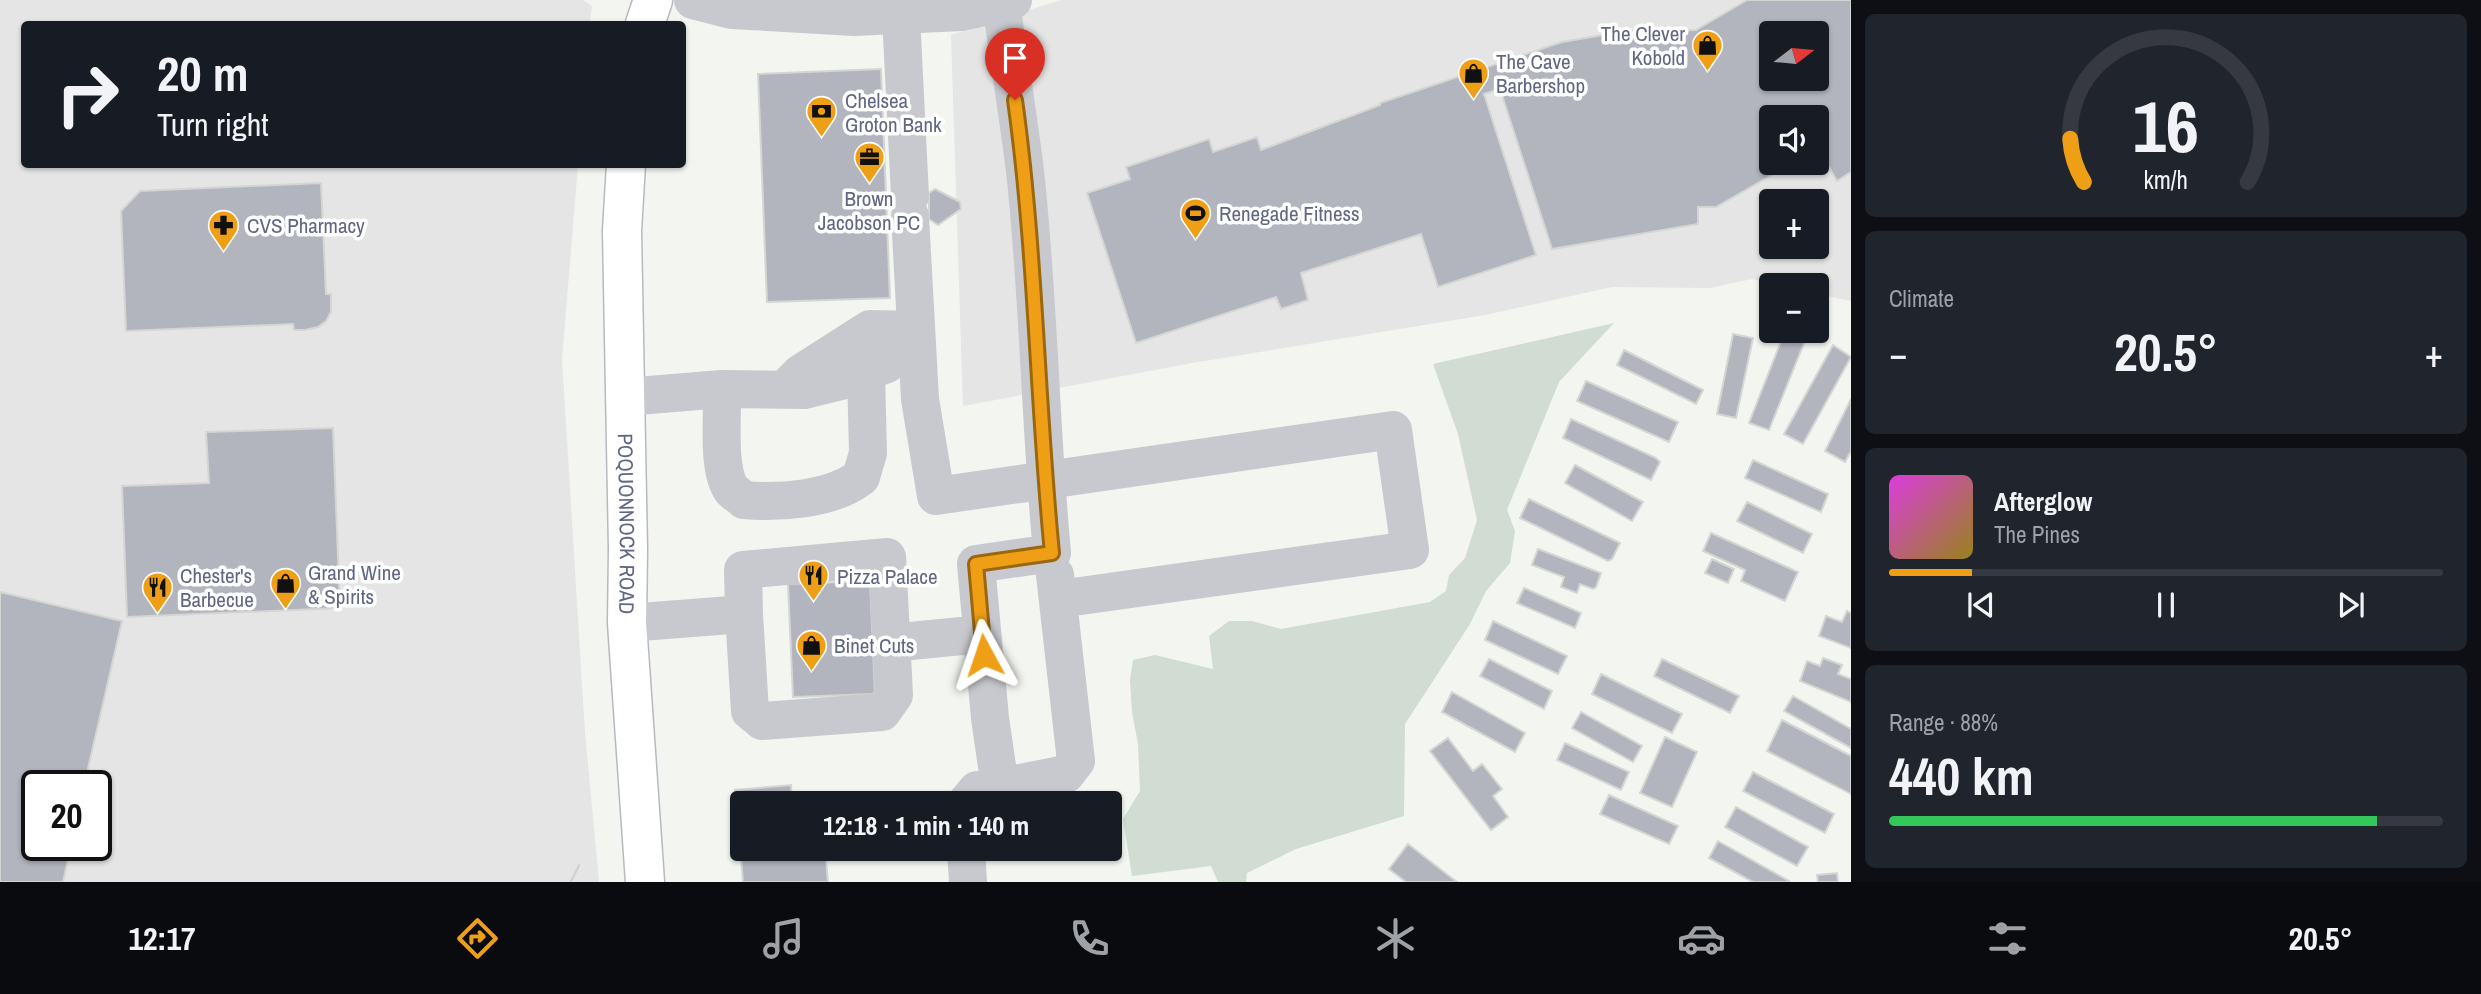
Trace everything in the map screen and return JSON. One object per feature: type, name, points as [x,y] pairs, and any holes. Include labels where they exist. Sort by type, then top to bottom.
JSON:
[{"type":"main road","points":[[646,21],[653,0]]},
{"type":"main road","name":"POQUONNOCK ROAD","points":[[626,168],[622,231],[627,623],[645,882]]},
{"type":"street","points":[[693,0],[732,10],[818,16],[962,12],[1007,1],[1025,172],[1045,479],[1076,761],[1066,774],[999,791]]},
{"type":"street","points":[[901,15],[920,399],[936,496],[1393,429],[1410,550],[1059,599]]},
{"type":"street","points":[[783,390],[801,373],[870,329],[916,330]]},
{"type":"street","points":[[625,397],[722,389],[804,390],[856,377],[885,366],[916,330]]},
{"type":"street","points":[[722,389],[724,460],[726,477],[732,490],[744,500],[811,497],[827,493],[844,469],[856,377]]},
{"type":"street","points":[[983,791],[982,634],[976,564],[1052,553]]},
{"type":"street","points":[[887,557],[894,695],[882,712],[762,721],[750,711],[744,614],[743,570],[887,557]]},
{"type":"street","points":[[627,623],[744,614]]},
{"type":"street","points":[[890,643],[982,634]]},
{"type":"street","points":[[967,861],[968,882]]},
{"type":"shaded area","points":[[0,0],[583,0],[592,6],[590,21],[21,21],[21,168],[578,168],[562,359],[585,733],[599,882],[0,882]]},
{"type":"shaded area","points":[[1061,0],[1851,0],[1851,301],[1829,296],[1829,273],[1759,273],[1759,281],[1752,279],[1710,288],[1612,287],[1485,315],[1192,363],[963,406],[951,35]]},
{"type":"shaded area","points":[[1614,323],[1559,382],[1507,510],[1515,531],[1510,563],[1486,591],[1470,624],[1405,724],[1404,816],[1296,849],[1247,873],[1246,882],[1218,882],[1211,866],[1132,876],[1123,819],[1140,791],[1138,744],[1130,680],[1133,660],[1155,655],[1213,669],[1209,636],[1229,621],[1252,621],[1281,629],[1430,602],[1446,591],[1449,575],[1465,558],[1477,520],[1458,434],[1433,364]]},
{"type":"building","points":[[1747,0],[1851,0],[1851,172],[1837,181],[1829,167],[1829,105],[1759,105],[1759,175],[1772,175],[1716,207],[1698,207],[1698,224],[1552,249],[1500,89],[1484,94],[1536,255],[1438,287],[1421,234],[1301,273],[1308,300],[1281,309],[1276,297],[1136,343],[1087,193],[1130,179],[1126,167],[1209,139],[1213,152],[1257,137],[1261,150],[1380,103],[1562,42],[1626,31],[1696,30]]},
{"type":"building","name":"Chelsea Groton Bank","points":[[881,69],[890,298],[767,302],[758,74]]},
{"type":"building","name":"CVS Pharmacy","points":[[321,183],[326,294],[331,294],[331,312],[326,321],[318,327],[305,330],[294,330],[293,324],[126,331],[121,211],[140,191]]},
{"type":"building","name":"Chelsea Groton Bank","points":[[935,189],[960,202],[961,209],[938,225],[929,219],[929,193]]},
{"type":"building","points":[[1733,334],[1753,338],[1736,418],[1717,414]]},
{"type":"building","points":[[1780,343],[1804,343],[1769,430],[1749,423]]},
{"type":"building","points":[[1833,345],[1851,357],[1803,444],[1784,434]]},
{"type":"building","points":[[1624,350],[1703,390],[1696,404],[1617,365]]},
{"type":"building","points":[[1586,381],[1678,422],[1669,442],[1577,401]]},
{"type":"building","points":[[1851,399],[1851,451],[1845,462],[1825,451]]},
{"type":"building","points":[[1571,419],[1656,458],[1660,462],[1651,480],[1563,438]]},
{"type":"building","points":[[333,428],[340,608],[127,617],[122,486],[209,483],[206,432]]},
{"type":"building","points":[[1753,460],[1828,494],[1821,512],[1745,478]]},
{"type":"building","points":[[1575,465],[1643,502],[1632,521],[1565,483]]},
{"type":"building","points":[[1529,499],[1620,543],[1612,559],[1608,561],[1520,518]]},
{"type":"building","points":[[1747,502],[1812,534],[1803,553],[1737,521]]},
{"type":"building","points":[[1711,533],[1798,572],[1785,601],[1741,581],[1745,570],[1703,551]]},
{"type":"building","points":[[1538,549],[1601,573],[1596,587],[1593,589],[1580,584],[1577,593],[1561,587],[1564,577],[1532,565]]},
{"type":"building","points":[[1712,559],[1734,569],[1728,583],[1705,573]]},
{"type":"building","points":[[870,581],[875,694],[793,697],[788,584]]},
{"type":"building","points":[[1524,588],[1581,613],[1575,628],[1517,603]]},
{"type":"building","points":[[0,592],[122,621],[88,770],[21,770],[21,861],[68,861],[63,882],[0,882]]},
{"type":"building","points":[[1847,611],[1851,613],[1851,648],[1819,636],[1826,616],[1842,622]]},
{"type":"building","points":[[1493,621],[1567,656],[1558,674],[1485,640]]},
{"type":"building","points":[[1823,658],[1842,665],[1838,674],[1851,679],[1851,702],[1800,681],[1807,661],[1820,666]]},
{"type":"building","points":[[1489,659],[1552,691],[1544,709],[1480,676]]},
{"type":"building","points":[[1662,659],[1739,696],[1730,713],[1654,676]]},
{"type":"building","points":[[1601,674],[1682,714],[1672,733],[1592,694]]},
{"type":"building","points":[[1452,692],[1525,733],[1515,752],[1442,712]]},
{"type":"building","points":[[1793,696],[1851,729],[1851,748],[1784,711]]},
{"type":"building","points":[[1581,712],[1642,746],[1633,762],[1572,728]]},
{"type":"building","points":[[1782,720],[1851,756],[1851,794],[1767,751]]},
{"type":"building","points":[[1665,737],[1697,752],[1672,807],[1640,793]]},
{"type":"building","points":[[1448,738],[1473,771],[1482,764],[1502,789],[1493,796],[1508,817],[1491,830],[1430,751]]},
{"type":"building","points":[[1565,743],[1629,772],[1621,790],[1557,760]]},
{"type":"building","points":[[1753,772],[1834,814],[1825,833],[1743,791]]},
{"type":"building","points":[[791,785],[791,791],[735,791]]},
{"type":"building","points":[[1609,795],[1678,826],[1669,844],[1600,814]]},
{"type":"building","points":[[1736,807],[1808,847],[1797,866],[1725,827]]},
{"type":"building","points":[[1718,841],[1789,881],[1753,882],[1709,858]]},
{"type":"building","points":[[1408,844],[1457,882],[1406,882],[1389,869]]},
{"type":"building","points":[[741,861],[826,861],[828,882],[743,882]]},
{"type":"building","points":[[1837,873],[1838,882],[1818,882],[1817,875]]},
{"type":"place","name":"The Clever Kobold","points":[[1708,72]]},
{"type":"place","name":"The Cave Barbershop","points":[[1473,100]]},
{"type":"place","name":"Chelsea Groton Bank","points":[[822,139]]},
{"type":"place","name":"Brown Jacobson PC","points":[[869,185]]},
{"type":"place","name":"Renegade Fitness","points":[[1196,240]]},
{"type":"place","name":"CVS Pharmacy","points":[[224,252]]},
{"type":"place","name":"Pizza Palace","points":[[814,603]]},
{"type":"place","name":"Grand Wine & Spirits","points":[[285,611]]},
{"type":"place","name":"Chester's Barbecue","points":[[157,614]]},
{"type":"place","name":"Binet Cuts","points":[[811,672]]},
{"type":"route","points":[[984,655],[976,564],[1052,553],[1025,172],[1015,100]]}]
